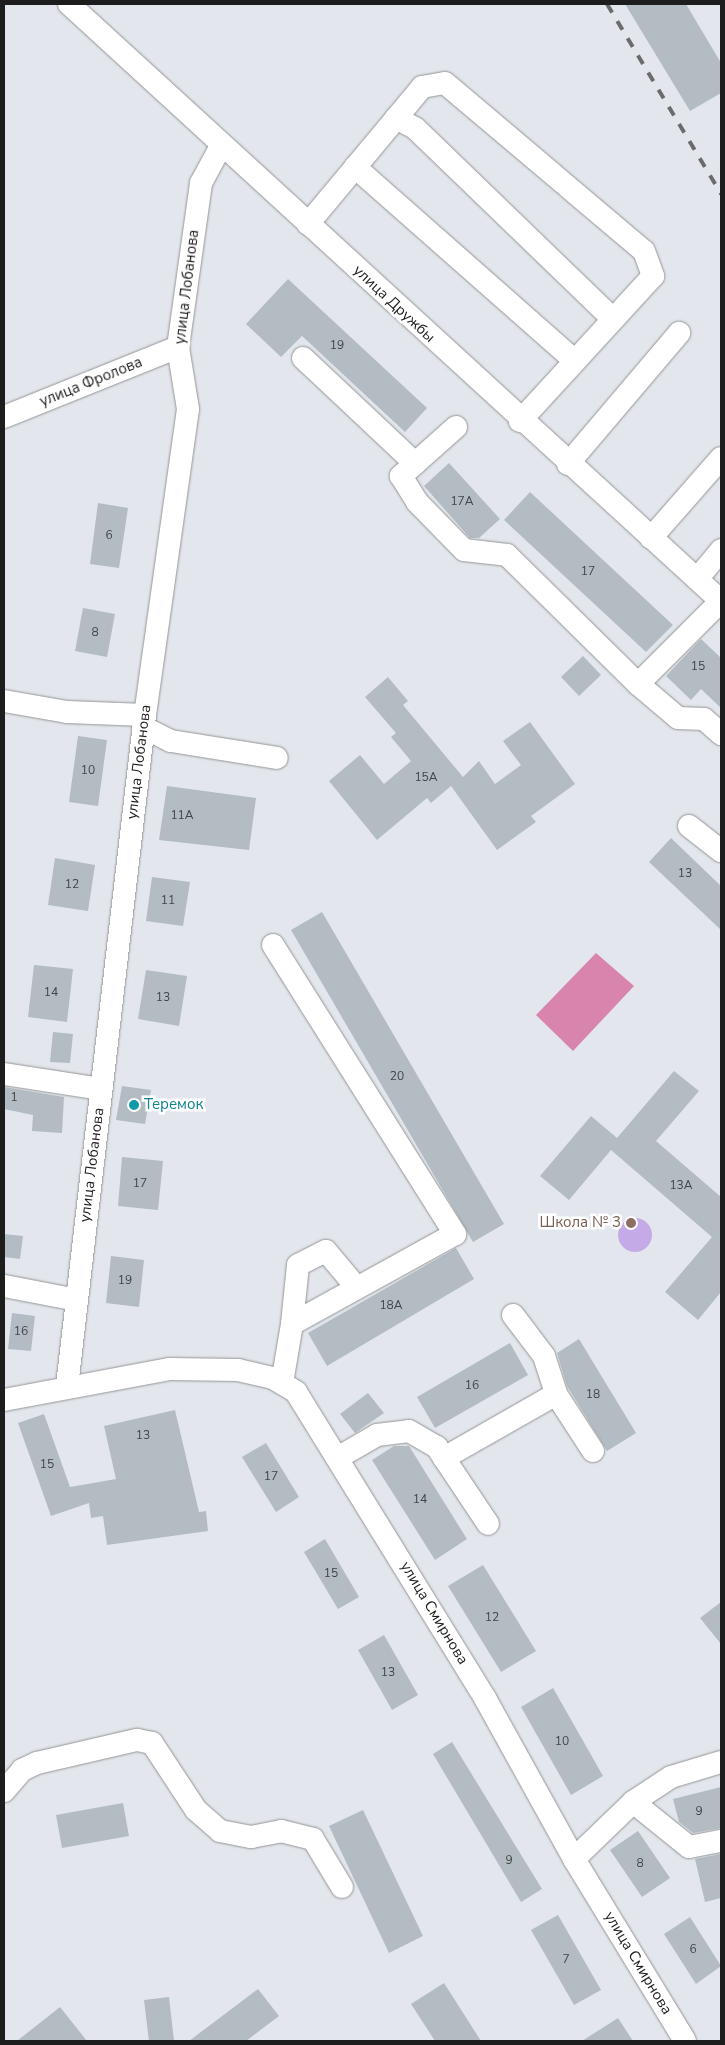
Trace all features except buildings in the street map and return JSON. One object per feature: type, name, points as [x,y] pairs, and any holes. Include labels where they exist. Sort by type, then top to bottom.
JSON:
[{"type":"street","name":"улица Дружбы","points":[[69,4],[520,421],[721,601]]},
{"type":"street","points":[[308,224],[422,87],[445,83],[644,251],[653,276],[520,421]]},
{"type":"street","points":[[396,118],[415,128],[613,319]]},
{"type":"street","name":"улица Лобанова","points":[[66,1386],[144,721],[188,409],[178,346],[201,184],[221,146]]},
{"type":"street","points":[[355,167],[575,361]]},
{"type":"street","points":[[568,464],[679,333]]},
{"type":"street","name":"улица Фролова","points":[[4,417],[178,346]]},
{"type":"street","points":[[303,358],[416,463]]},
{"type":"street","points":[[456,427],[401,476],[417,502],[464,550],[507,555],[638,684],[678,718],[704,719],[721,734]]},
{"type":"street","points":[[651,538],[721,458]]},
{"type":"street","points":[[697,579],[721,550]]},
{"type":"street","points":[[638,684],[721,601]]},
{"type":"street","points":[[4,701],[67,712],[144,721],[171,741],[277,758]]},
{"type":"street","points":[[689,826],[721,851]]},
{"type":"street","points":[[273,945],[455,1234],[292,1324]]},
{"type":"street","points":[[4,1074],[101,1089]]},
{"type":"street","points":[[282,1383],[292,1324],[298,1265],[326,1251],[357,1288]]},
{"type":"street","points":[[4,1286],[77,1300]]},
{"type":"street","points":[[514,1314],[544,1356],[556,1394],[593,1451]]},
{"type":"street","name":"улица Смирнова","points":[[4,1400],[66,1386],[170,1370],[238,1370],[282,1383],[296,1392],[312,1412],[340,1457],[486,1700],[574,1858],[685,2041]]},
{"type":"street","points":[[444,1458],[556,1394]]},
{"type":"street","points":[[340,1457],[377,1435],[410,1431],[437,1447],[488,1524]]},
{"type":"street","points":[[4,1791],[22,1770],[37,1763],[137,1740],[152,1743],[196,1810],[220,1831],[251,1837],[281,1831],[313,1838],[342,1887]]},
{"type":"street","points":[[574,1858],[632,1802],[671,1777],[721,1762]]},
{"type":"street","points":[[632,1802],[689,1847],[721,1841]]},
{"type":"shaded area","points":[[596,953],[634,986],[573,1051],[536,1015]]},
{"type":"shaded area","points":[[635,1218],[647,1223],[652,1235],[647,1247],[635,1252],[623,1247],[618,1235],[623,1223]]},
{"type":"railway","points":[[607,4],[721,194]]},
{"type":"place","name":"Теремок","points":[[134,1105]]},
{"type":"place","name":"Школа № 3","points":[[631,1223]]}]
